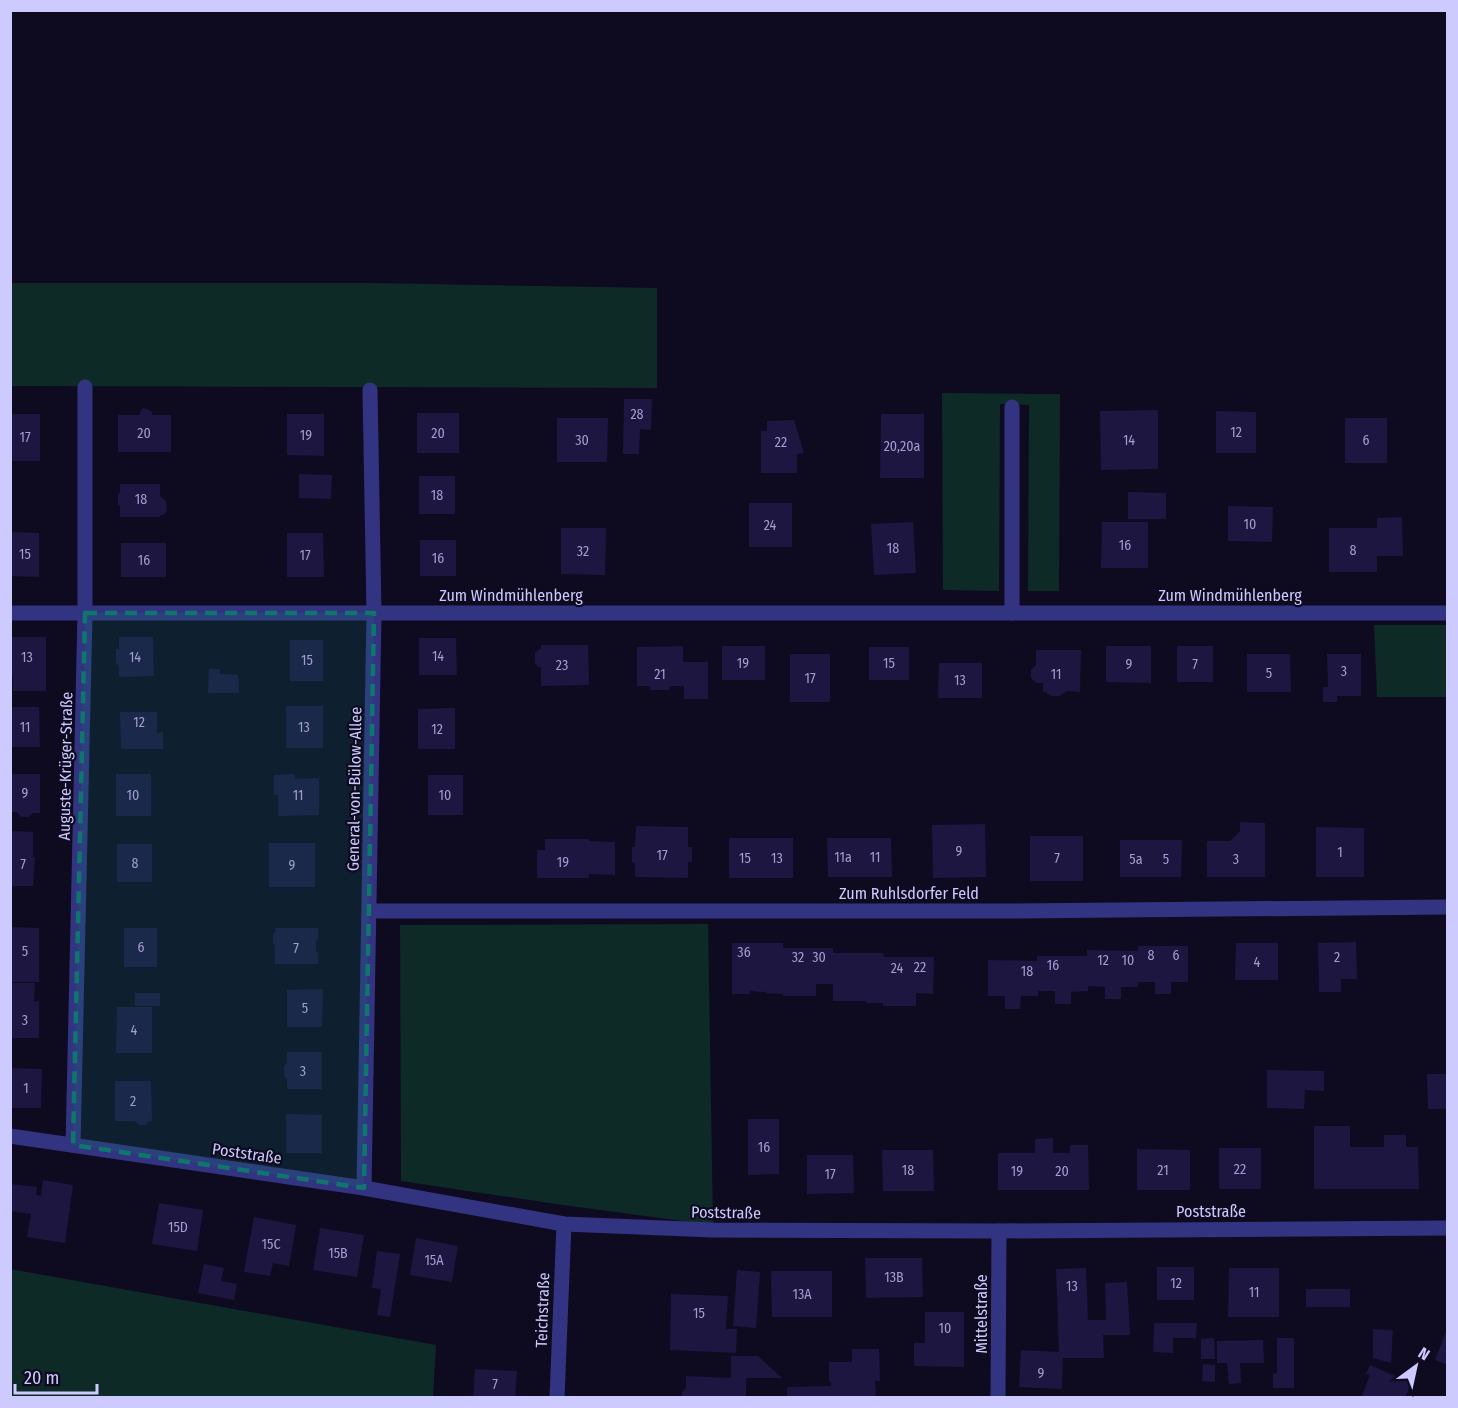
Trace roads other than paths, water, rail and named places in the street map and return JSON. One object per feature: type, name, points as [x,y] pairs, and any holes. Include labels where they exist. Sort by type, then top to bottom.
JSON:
[{"type":"street","name":"Auguste-Krüger-Straße","points":[[74,1145],[86,613],[85,387]]},
{"type":"street","name":"General-von-Bülow-Allee","points":[[364,1188],[374,613],[370,390]]},
{"type":"street","points":[[1012,407],[1012,613]]},
{"type":"street","name":"Zum Windmühlenberg","points":[[10,613],[1448,613]]},
{"type":"street","name":"Zum Ruhlsdorfer Feld","points":[[370,911],[975,911],[1448,907]]},
{"type":"street","name":"Poststraße","points":[[10,1136],[364,1188],[564,1224],[713,1230],[1448,1228]]},
{"type":"street","name":"Teichstraße","points":[[557,1398],[564,1224]]},
{"type":"street","name":"Mittelstraße","points":[[998,1398],[999,1231]]}]
